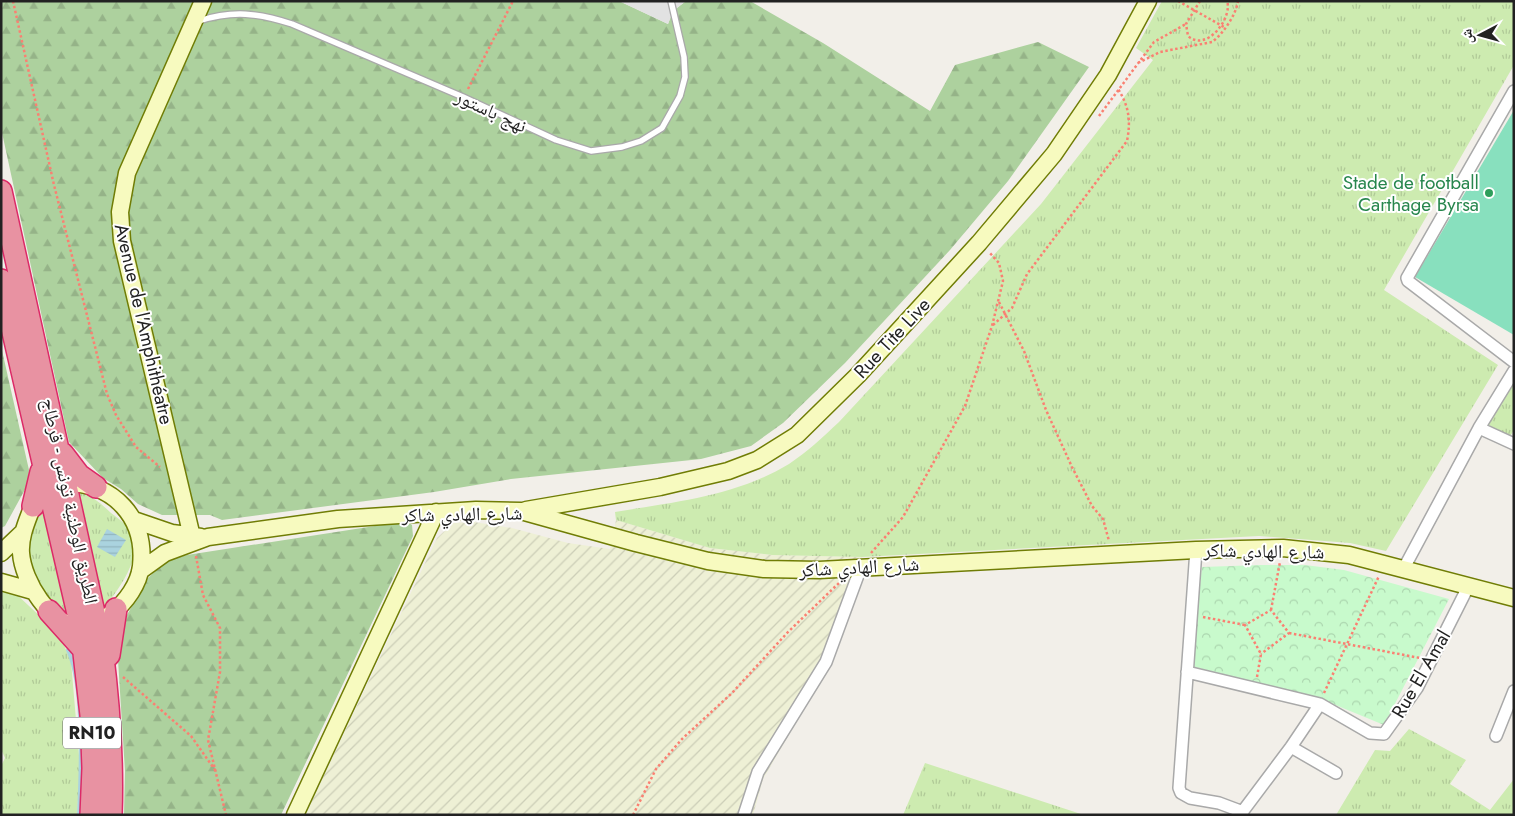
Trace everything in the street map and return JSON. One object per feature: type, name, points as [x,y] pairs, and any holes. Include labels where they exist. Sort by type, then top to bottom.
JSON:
[{"type":"highway","name":"الطريق الوطنية تونس - قرطاج","points":[[1,191],[57,486],[89,626],[106,674],[112,771],[111,815]]},
{"type":"highway","name":"الطريق الوطنية تونس - قرطاج","points":[[1,280],[50,449]]},
{"type":"highway","points":[[33,506],[50,449],[69,464],[78,475],[96,487]]},
{"type":"highway","points":[[106,674],[116,609]]},
{"type":"highway","points":[[49,611],[85,652]]},
{"type":"highway","name":"الطريق الوطنية تونس - قرطاج","points":[[89,626],[85,652],[94,768],[91,815]]},
{"type":"street","name":"Avenue de l'Amphithéatre","points":[[198,538],[181,484],[122,240],[120,212],[127,172],[203,1]]},
{"type":"street","name":"Rue Tite Live","points":[[521,511],[703,478],[757,460],[797,435],[846,388],[979,243],[1054,154],[1108,75],[1148,1]]},
{"type":"street","points":[[1514,91],[1407,278],[1408,281],[1514,362]]},
{"type":"street","points":[[1404,568],[1479,428],[1514,370]]},
{"type":"street","points":[[1479,428],[1514,444]]},
{"type":"street","points":[[57,486],[96,487],[118,500],[134,520],[140,536],[142,554],[140,571],[131,592],[116,609],[89,626],[65,621],[49,611],[33,591],[24,572],[21,552],[23,532],[33,506],[57,486]]},
{"type":"street","name":"شارع الهادي شاكر","points":[[198,538],[338,519],[436,512],[521,511],[654,548],[725,564],[790,570],[1196,550],[1283,548],[1349,555],[1514,598]]},
{"type":"street","points":[[295,815],[436,512]]},
{"type":"street","points":[[134,520],[172,533],[198,538]]},
{"type":"street","points":[[1,553],[23,532]]},
{"type":"street","points":[[140,571],[164,553],[198,538]]},
{"type":"street","points":[[1196,550],[1180,781],[1181,793],[1190,798],[1219,803],[1242,813],[1320,704]]},
{"type":"street","points":[[744,815],[758,772],[826,662],[859,567]]},
{"type":"street","points":[[1,582],[33,591]]},
{"type":"street","name":"Rue El Amal","points":[[1187,672],[1320,704],[1370,733],[1384,734],[1399,716],[1432,661],[1468,587]]},
{"type":"street","points":[[1496,736],[1514,691]]},
{"type":"street","points":[[1291,747],[1336,773]]},
{"type":"lane","name":"نهج باستور","points":[[194,22],[213,16],[233,14],[265,15],[292,24],[463,97],[556,140],[591,151],[622,147],[642,141],[662,128],[680,96],[685,77],[684,57],[671,1]]},
{"type":"path","points":[[13,1],[54,185],[107,394],[116,415],[136,447],[181,484]]},
{"type":"path","points":[[463,97],[513,1]]},
{"type":"path","points":[[1178,1],[1224,27]]},
{"type":"path","points":[[1200,1],[1186,24],[1154,42],[1136,64],[1160,52],[1212,42],[1237,8],[1238,1]]},
{"type":"path","points":[[1186,24],[1188,36],[1198,42],[1209,39],[1220,25],[1228,10],[1226,1]]},
{"type":"path","points":[[992,326],[1012,308],[1027,274],[1127,141],[1130,122],[1123,97],[1108,75]]},
{"type":"path","points":[[633,815],[656,769],[682,739],[732,693],[788,632],[859,567],[903,517],[965,406],[999,301],[1004,281],[999,263],[979,243]]},
{"type":"path","points":[[999,301],[1024,351],[1046,410],[1072,467],[1092,506],[1102,519],[1111,554]]},
{"type":"path","points":[[198,538],[203,594],[220,628],[220,672],[208,740],[226,815]]},
{"type":"path","points":[[1283,548],[1271,610],[1289,633],[1432,661]]},
{"type":"path","points":[[1320,704],[1384,564]]},
{"type":"path","points":[[1191,615],[1245,625],[1271,610]]},
{"type":"path","points":[[1245,625],[1262,654]]},
{"type":"path","points":[[1255,688],[1262,654],[1289,633]]},
{"type":"path","points":[[106,674],[119,674],[191,736],[217,774]]},
{"type":"green space","points":[[1,1],[619,1],[668,24],[673,11],[686,1],[750,1],[823,43],[930,111],[955,65],[1038,42],[1089,67],[1008,181],[950,250],[845,363],[783,423],[751,446],[701,459],[511,479],[434,492],[222,520],[210,515],[162,515],[138,504],[121,489],[103,478],[69,442],[1,128]]},
{"type":"green space","points":[[1162,1],[1514,1],[1514,65],[1384,290],[1498,365],[1386,551],[1350,543],[1259,536],[862,557],[772,555],[710,548],[616,520],[615,512],[682,501],[726,491],[769,475],[789,464],[839,422],[1041,204],[1153,60],[1136,48]]},
{"type":"green space","name":"Stade de football Carthage Byrsa","points":[[1514,110],[1514,335],[1415,277]]},
{"type":"green space","points":[[1,346],[29,470],[28,484],[5,526],[1,528]]},
{"type":"green space","points":[[1514,378],[1514,430],[1507,441],[1481,426]]},
{"type":"green space","points":[[75,490],[103,505],[124,523],[133,535],[135,544],[134,554],[127,575],[103,609],[70,614],[39,585],[30,565],[28,544],[40,506]]},
{"type":"green space","points":[[616,520],[710,548],[772,555],[862,557],[861,586],[831,663],[763,779],[753,815],[305,815],[437,538],[453,523],[474,522],[512,528],[568,543],[610,549]]},
{"type":"green space","points":[[407,521],[412,525],[413,536],[281,815],[124,815],[125,771],[117,644],[119,629],[148,578],[166,561],[187,555]]},
{"type":"green space","points":[[1305,565],[1344,570],[1449,599],[1384,725],[1321,699],[1191,666],[1202,567]]},
{"type":"green space","points":[[1,589],[13,591],[59,634],[71,661],[80,767],[77,815],[1,815],[1,766],[5,758],[1,749]]},
{"type":"green space","points":[[1409,729],[1466,760],[1450,784],[1490,810],[1514,779],[1514,815],[1336,815],[1375,750],[1390,751]]},
{"type":"green space","points":[[925,763],[1084,815],[903,815]]},
{"type":"shaded area","points":[[619,1],[686,1],[673,11],[668,24]]},
{"type":"water","points":[[107,529],[126,540],[115,557],[97,547]]},
{"type":"waterway","points":[[68,650],[77,686],[81,731],[79,815]]},
{"type":"place","name":"Stade de football Carthage Byrsa","points":[[1489,193]]}]
